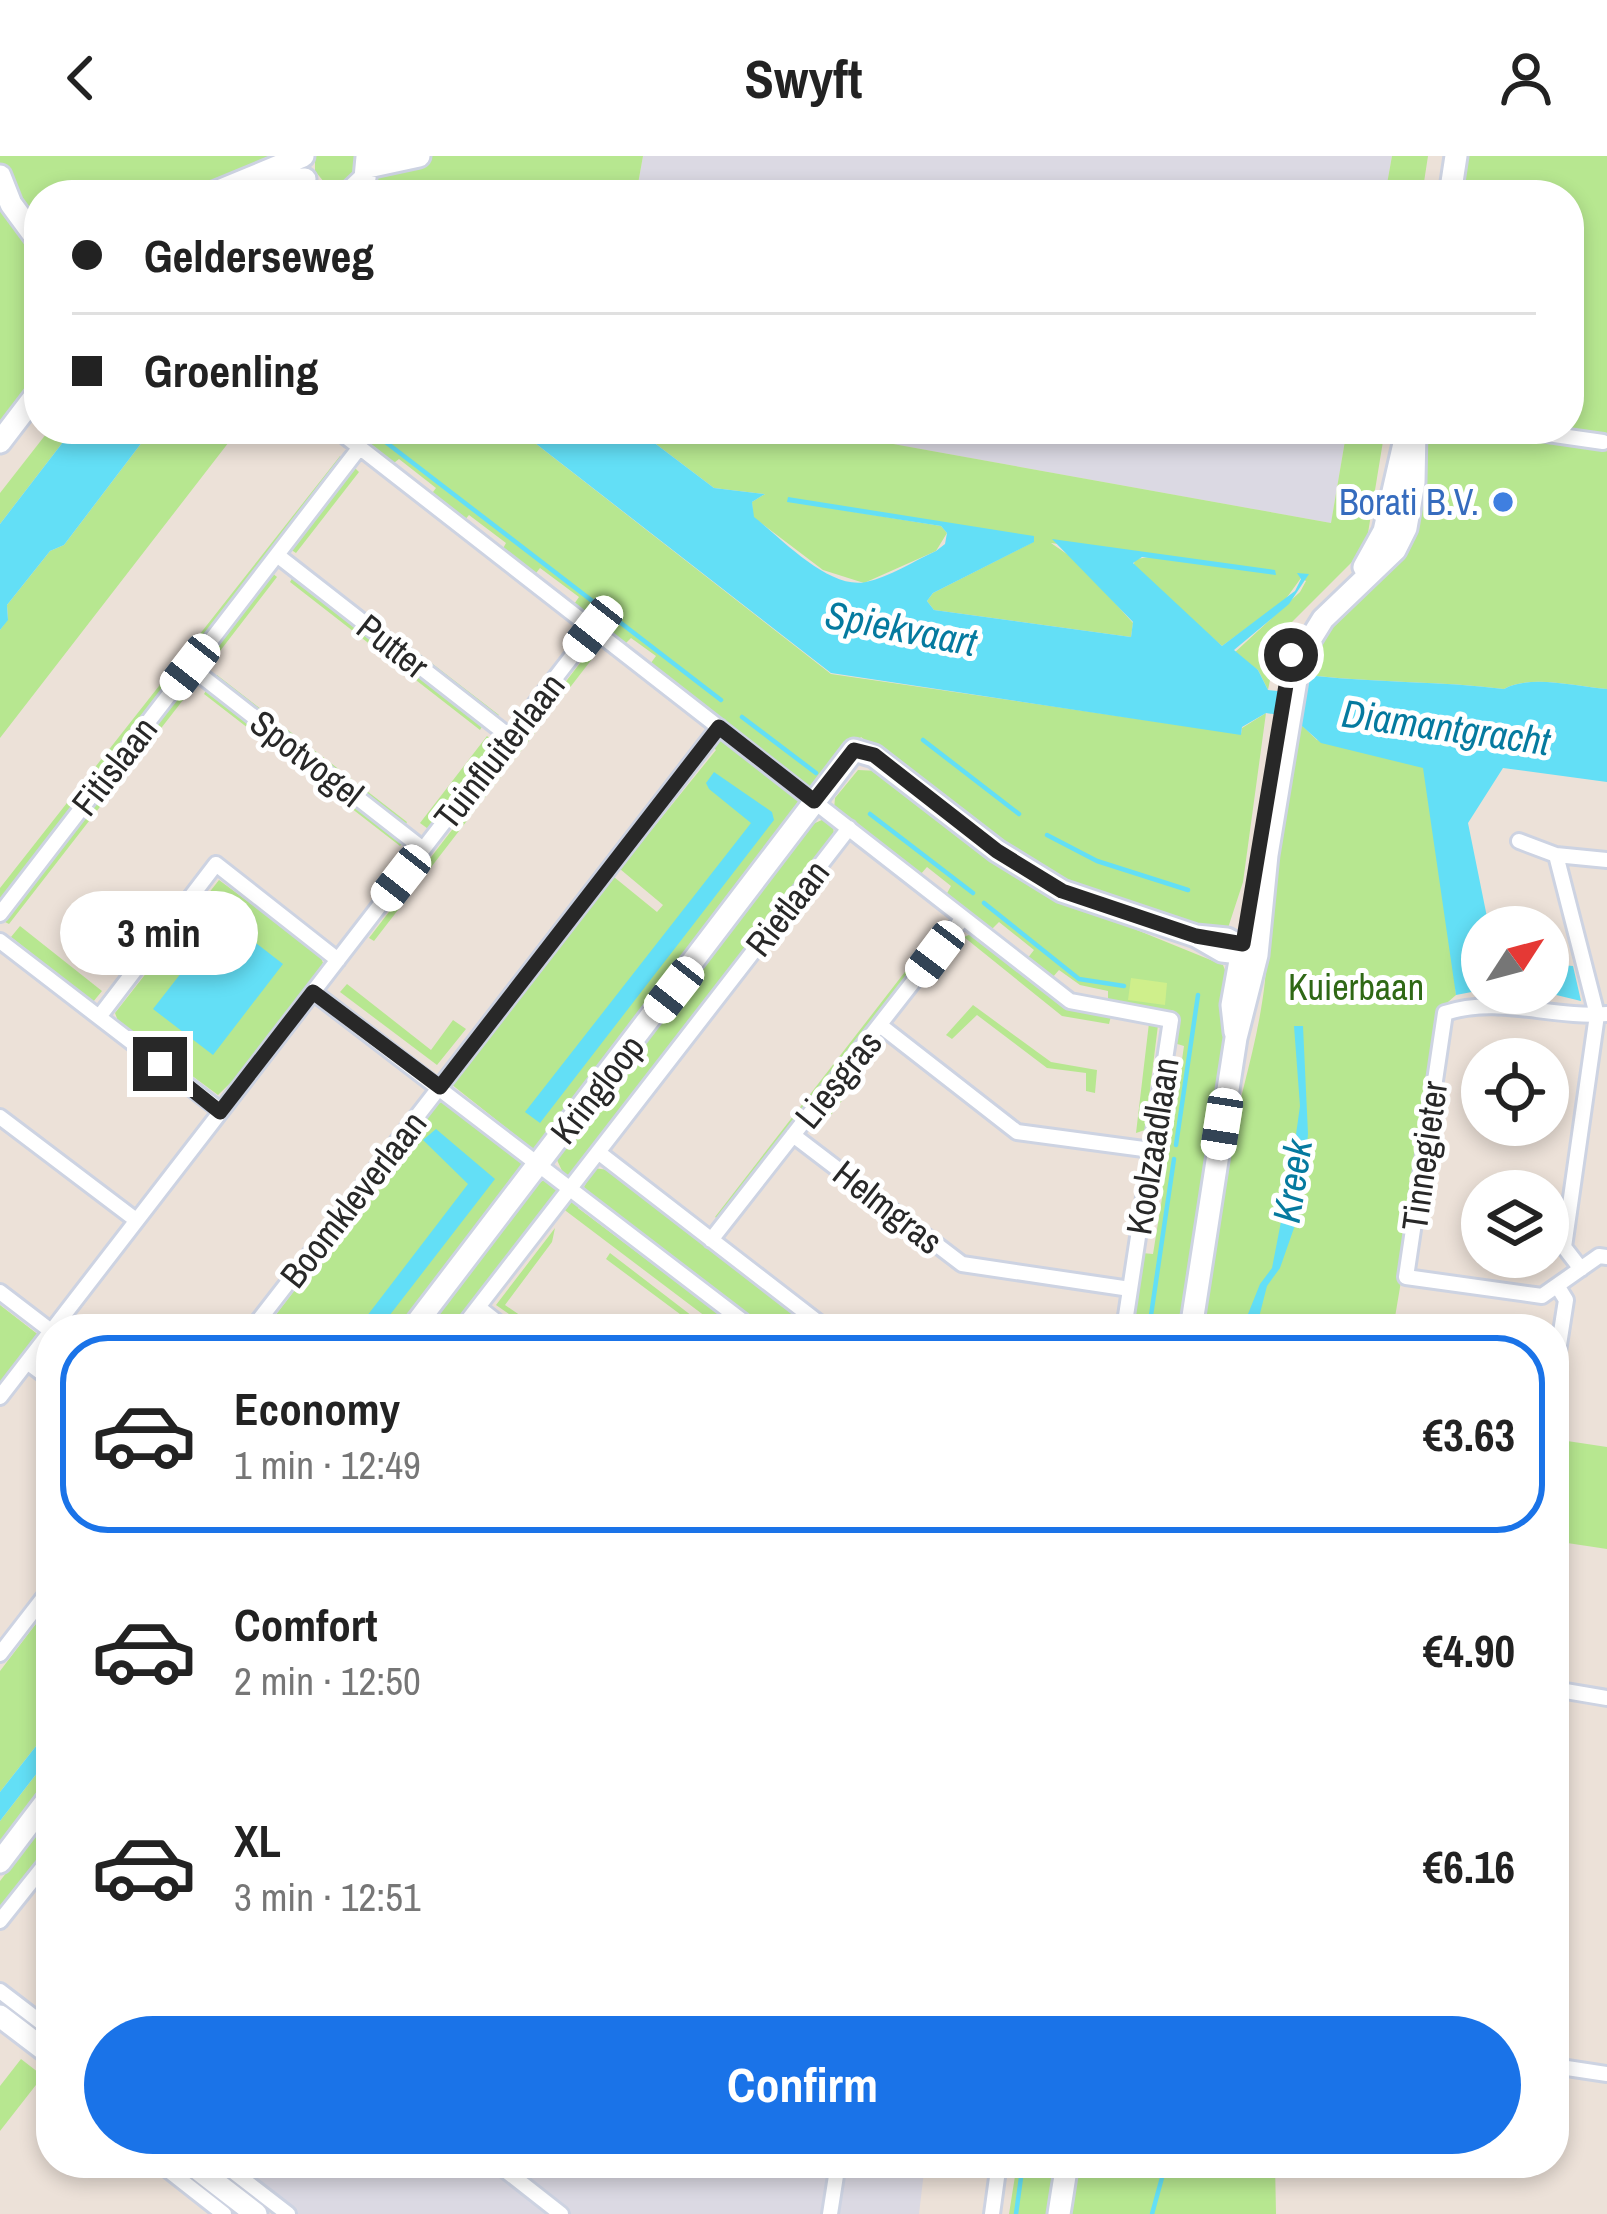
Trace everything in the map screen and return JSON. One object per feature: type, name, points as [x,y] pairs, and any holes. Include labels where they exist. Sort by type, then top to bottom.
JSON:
[{"type":"street","points":[[367,162],[419,156]]},
{"type":"street","points":[[251,180],[303,164]]},
{"type":"street","points":[[0,176],[24,222]]},
{"type":"street","points":[[0,442],[24,411]]},
{"type":"street","points":[[1584,439],[1603,442]]},
{"type":"street","name":"Koolzaadlaan","points":[[356,444],[1070,1001],[1171,1020],[1126,1314]]},
{"type":"street","points":[[1194,1314],[1236,1038],[1232,1005],[1247,952],[1291,676],[1313,631],[1395,550],[1406,529],[1410,444]]},
{"type":"street","name":"Fitislaan","points":[[0,914],[360,447]]},
{"type":"street","name":"Putter","points":[[277,554],[510,737]]},
{"type":"street","name":"Tuinfluiterlaan","points":[[64,1314],[593,629]]},
{"type":"street","name":"Spotvogel","points":[[190,667],[423,849]]},
{"type":"street","name":"Boomkleverlaan","points":[[264,1314],[719,727]]},
{"type":"street","name":"Kringloop","points":[[424,1314],[818,804],[869,753],[1033,875],[1062,891],[1247,952]]},
{"type":"street","name":"Rietlaan","points":[[473,1314],[849,828]]},
{"type":"street","points":[[1519,841],[1556,855],[1607,860]]},
{"type":"street","points":[[1556,855],[1602,1014],[1564,1247],[1581,1270]]},
{"type":"street","points":[[99,1017],[216,864],[338,960]]},
{"type":"street","name":"Liesgras","points":[[711,1240],[963,917]]},
{"type":"street","points":[[0,940],[220,1112]]},
{"type":"street","points":[[313,992],[733,1314]]},
{"type":"street","name":"Tinnegieter","points":[[1558,1287],[1536,1296],[1406,1277],[1445,1013],[1514,1006],[1602,1014]]},
{"type":"street","points":[[881,1026],[1017,1132],[1151,1150]]},
{"type":"street","points":[[0,1117],[136,1220]]},
{"type":"street","name":"Helmgras","points":[[793,1135],[962,1264],[1130,1289]]},
{"type":"street","points":[[598,1152],[807,1314]]},
{"type":"street","points":[[1564,1314],[1566,1300],[1558,1287],[1598,1256],[1607,1257]]},
{"type":"street","points":[[0,1292],[36,1318]]},
{"type":"street","points":[[478,1307],[487,1314]]},
{"type":"street","name":"Tuinfluiterlaan","points":[[0,1397],[36,1350]]},
{"type":"street","points":[[27,1362],[36,1369]]},
{"type":"street","points":[[0,1654],[36,1607]]},
{"type":"street","points":[[1569,1692],[1607,1698]]},
{"type":"street","points":[[0,1862],[36,1815]]},
{"type":"street","points":[[0,1921],[36,1876]]},
{"type":"street","points":[[0,1991],[36,2019]]},
{"type":"street","points":[[0,2016],[36,2044]]},
{"type":"street","points":[[1569,2068],[1607,2074]]},
{"type":"street","points":[[178,2178],[224,2214]]},
{"type":"street","points":[[209,2178],[256,2214]]},
{"type":"street","points":[[241,2178],[288,2214]]},
{"type":"street","points":[[515,2178],[561,2214]]},
{"type":"street","points":[[830,2214],[836,2178]]},
{"type":"street","points":[[992,2214],[997,2178]]},
{"type":"street","points":[[1059,2214],[1065,2178]]},
{"type":"shaded area","points":[[643,156],[1392,156],[1388,180],[639,180]]},
{"type":"shaded area","points":[[893,444],[1344,444],[1331,523]]},
{"type":"shaded area","points":[[227,2178],[923,2178],[919,2214],[274,2214]]},
{"type":"green space","points":[[0,156],[292,156],[232,180],[24,180],[24,399],[0,430]]},
{"type":"green space","points":[[315,156],[358,156],[355,176],[350,180],[322,180],[315,171]]},
{"type":"green space","points":[[377,156],[643,156],[639,180],[363,180]]},
{"type":"green space","points":[[1392,156],[1428,156],[1424,180],[1388,180]]},
{"type":"green space","points":[[1461,156],[1607,156],[1607,689],[1527,682],[1504,689],[1317,676],[1296,694],[1304,650],[1395,565],[1407,539],[1419,444],[1584,444],[1584,180],[1457,180]]},
{"type":"green space","points":[[38,444],[61,444],[0,524],[0,493]]},
{"type":"green space","points":[[141,444],[227,444],[0,738],[0,630],[8,619],[7,605],[50,551],[64,545]]},
{"type":"green space","points":[[361,444],[536,444],[831,674],[1241,734],[1242,728],[1266,713],[1243,882],[1227,931],[1093,896],[1007,851],[861,737],[821,786],[808,788],[648,667],[656,656],[631,638],[623,646],[572,607],[579,597],[540,568],[533,577],[501,552],[506,543],[469,515],[463,522],[430,496],[436,488],[399,459],[390,466]]},
{"type":"green space","points":[[656,444],[893,444],[1331,523],[1344,444],[1383,444],[1368,533],[1356,558],[1279,635],[1268,690],[1258,670],[1233,654],[1300,592],[1306,581],[1301,578],[1285,600],[1222,646],[1133,569],[1135,559],[1151,557],[1051,543],[1077,561],[1133,623],[1131,637],[934,610],[927,601],[933,593],[1033,542],[1034,537],[787,501],[941,526],[947,533],[936,551],[864,583],[823,570],[753,517],[752,502],[765,494],[714,488]]},
{"type":"green space","points":[[340,456],[344,460],[0,906],[0,888]]},
{"type":"green space","points":[[354,467],[359,472],[296,553],[290,549]]},
{"type":"green space","points":[[303,564],[499,715],[496,719],[300,569]]},
{"type":"green space","points":[[272,573],[277,577],[210,664],[203,660]]},
{"type":"green space","points":[[293,577],[483,725],[480,730],[290,582]]},
{"type":"green space","points":[[587,654],[592,659],[374,941],[369,938]]},
{"type":"green space","points":[[217,675],[407,822],[404,828],[213,681]]},
{"type":"green space","points":[[185,686],[190,691],[9,924],[3,921]]},
{"type":"green space","points":[[207,689],[405,841],[400,846],[204,694]]},
{"type":"green space","name":"Kuierbaan","points":[[1293,717],[1317,740],[1435,764],[1456,995],[1448,1002],[1396,1314],[1203,1314],[1228,1155],[1262,1002],[1267,940],[1264,910]]},
{"type":"green space","points":[[487,736],[497,745],[431,831],[420,823]]},
{"type":"green space","points":[[725,740],[802,801],[541,1148],[533,1149],[451,1084],[614,877],[657,912],[663,905],[620,869],[716,750],[710,745]]},
{"type":"green space","points":[[858,770],[880,771],[1036,889],[1223,965],[1229,980],[1220,1087],[1186,1314],[1133,1314],[1142,1253],[1153,1254],[1163,1192],[1152,1189],[1164,1108],[1175,1108],[1184,1046],[1174,1043],[1175,1011],[1108,1001],[1108,991],[1080,985],[1059,970],[1052,978],[1027,959],[1034,950],[999,922],[991,930],[946,895],[951,886],[927,867],[920,875],[834,809],[835,798]]},
{"type":"green space","points":[[824,819],[833,822],[834,839],[572,1175],[564,1175],[557,1160],[583,1121],[813,824]]},
{"type":"green space","points":[[219,880],[320,955],[323,963],[257,1057],[218,1095],[118,1021],[115,1013]]},
{"type":"green space","points":[[942,924],[949,929],[721,1221],[715,1217]]},
{"type":"green space","points":[[20,926],[102,991],[93,1002],[11,937]]},
{"type":"green space","points":[[971,934],[1063,1007],[1111,1016],[1109,1024],[1062,1016],[964,937]]},
{"type":"green space","points":[[1131,978],[1167,983],[1165,1005],[1128,1000]]},
{"type":"green space","points":[[347,984],[431,1050],[453,1020],[466,1029],[437,1065],[340,992]]},
{"type":"green space","points":[[973,1005],[1051,1062],[1097,1070],[1095,1093],[1086,1091],[1086,1073],[1047,1068],[977,1015],[952,1039],[946,1035]]},
{"type":"green space","points":[[1149,1023],[1158,1025],[1145,1130],[1136,1133]]},
{"type":"green space","points":[[875,1041],[885,1045],[817,1133],[808,1127]]},
{"type":"green space","points":[[447,1100],[526,1167],[415,1314],[276,1314],[437,1104]]},
{"type":"green space","points":[[594,1168],[608,1170],[793,1314],[745,1314],[584,1187]]},
{"type":"green space","points":[[546,1179],[557,1190],[556,1199],[467,1314],[436,1314],[535,1185]]},
{"type":"green space","points":[[566,1202],[581,1202],[578,1208],[719,1314],[702,1314],[562,1208]]},
{"type":"green space","points":[[555,1228],[552,1242],[505,1305],[518,1314],[496,1305]]},
{"type":"green space","points":[[610,1253],[689,1314],[680,1314],[606,1259]]},
{"type":"green space","points":[[0,1305],[36,1333],[36,1341],[0,1387]]},
{"type":"green space","points":[[1569,1441],[1607,1447],[1607,1549],[1569,1543]]},
{"type":"green space","points":[[36,1624],[36,1746],[0,1792],[0,1671]]},
{"type":"green space","points":[[36,1774],[36,1802],[0,1848],[0,1821]]},
{"type":"green space","points":[[36,1834],[36,1869],[0,1916],[0,1881]]},
{"type":"green space","points":[[21,2059],[36,2071],[36,2085],[0,2131],[0,2086]]},
{"type":"green space","points":[[1015,2178],[1057,2178],[1052,2214],[1009,2214]]},
{"type":"green space","points":[[1072,2178],[1275,2178],[1276,2214],[1067,2214]]},
{"type":"water","points":[[61,444],[141,444],[64,545],[50,551],[7,605],[8,620],[0,630],[0,524]]},
{"type":"water","points":[[536,444],[656,444],[714,488],[765,494],[752,502],[754,517],[821,570],[852,582],[884,576],[936,551],[945,544],[947,533],[941,526],[787,502],[788,497],[1034,536],[1034,542],[933,593],[927,601],[934,610],[1131,637],[1133,622],[1052,539],[1275,570],[1276,575],[1142,557],[1133,563],[1222,646],[1295,591],[1301,579],[1297,573],[1309,574],[1289,604],[1234,650],[1258,670],[1268,690],[1296,693],[1316,676],[1504,689],[1540,682],[1607,689],[1607,782],[1503,768],[1468,823],[1485,906],[1461,906],[1461,994],[1456,995],[1423,768],[1321,743],[1292,717],[1266,713],[1242,727],[1241,735],[831,673]]},
{"type":"water","points":[[714,772],[772,812],[774,820],[540,1123],[525,1112],[751,823],[709,789],[706,783]]},
{"type":"water","points":[[224,918],[283,964],[213,1055],[153,1009]]},
{"type":"water","points":[[1569,966],[1573,966],[1581,1001],[1569,998]]},
{"type":"water","points":[[1294,1026],[1303,1026],[1308,1134],[1301,1208],[1260,1314],[1248,1314],[1272,1268],[1300,1106]]},
{"type":"water","points":[[436,1129],[495,1179],[391,1314],[368,1314],[468,1184],[423,1140]]},
{"type":"water","points":[[36,1746],[36,1774],[0,1821],[0,1792]]},
{"type":"waterway","points":[[388,444],[721,700]]},
{"type":"waterway","points":[[742,717],[816,773]]},
{"type":"waterway","points":[[923,740],[1019,814]]},
{"type":"waterway","points":[[870,814],[973,893]]},
{"type":"waterway","points":[[1047,835],[1097,861],[1188,890]]},
{"type":"waterway","points":[[984,903],[1079,979],[1124,986]]},
{"type":"waterway","points":[[1176,1145],[1198,995]]},
{"type":"waterway","points":[[1151,1314],[1174,1159]]},
{"type":"waterway","points":[[1016,2214],[1021,2178]]},
{"type":"waterway","name":"Kreek","points":[[1152,2214],[1162,2178]]},
{"type":"place","name":"Borati B.V.","points":[[1503,502]]},
{"type":"route","points":[[160,1064],[220,1112],[313,992],[440,1087],[719,727],[814,801],[854,750],[874,755],[997,851],[1062,891],[1196,936],[1243,944],[1291,655]]},
{"type":"water label","name":"Spiekvaart","points":[[901,628]]},
{"type":"water label","name":"Diamantgracht","points":[[1446,727]]}]
